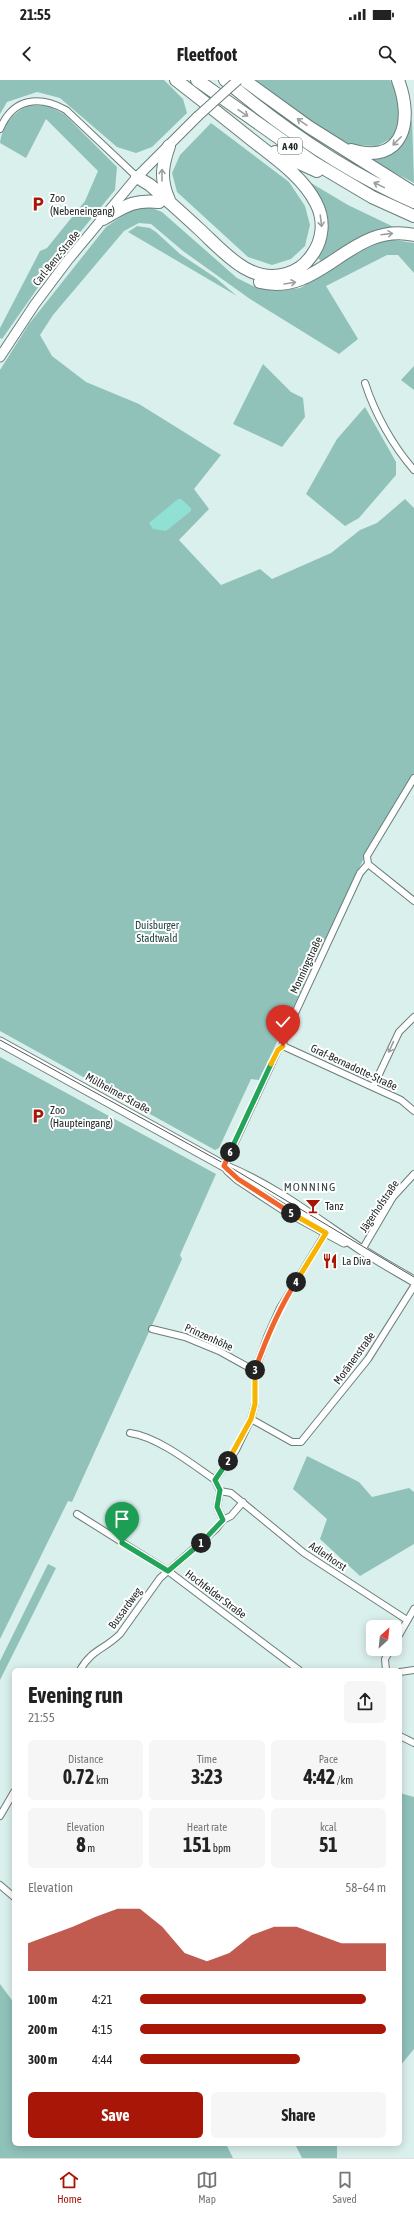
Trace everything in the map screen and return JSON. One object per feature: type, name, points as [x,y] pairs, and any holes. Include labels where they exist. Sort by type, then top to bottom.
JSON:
[{"type":"highway","points":[[137,177],[150,185],[232,259],[250,271],[265,276],[279,276],[294,271],[310,258],[321,237],[321,221],[317,204],[305,186],[285,166],[176,80]]},
{"type":"highway","name":"A 40","points":[[197,80],[313,162],[372,197],[414,216]]},
{"type":"highway","name":"A 40","points":[[225,80],[274,119],[315,147],[373,182],[414,202]]},
{"type":"highway","points":[[244,80],[335,144],[414,193]]},
{"type":"highway","points":[[335,144],[352,150],[373,153],[389,148],[395,143],[404,132],[409,118],[407,99],[398,80]]},
{"type":"highway","points":[[405,80],[414,102]]},
{"type":"highway","points":[[244,133],[277,153],[352,191],[372,197]]},
{"type":"highway","points":[[169,146],[163,165],[162,176],[165,191],[172,204]]},
{"type":"highway","points":[[137,177],[145,189],[232,268],[250,279],[268,284],[280,285],[297,282],[308,277],[340,255],[371,238],[390,233],[414,235]]},
{"type":"highway","points":[[103,219],[132,202],[159,202]]},
{"type":"main road","name":"Carl-Benz-Straße","points":[[0,357],[35,304],[68,260],[137,177],[198,116],[238,80]]},
{"type":"main road","name":"Mülheimer Straße","points":[[0,1042],[224,1166],[238,1179],[414,1281]]},
{"type":"street","points":[[0,128],[6,117],[14,109],[25,103],[41,100],[53,102],[66,110],[137,177]]},
{"type":"street","points":[[365,383],[371,403],[381,422],[414,470]]},
{"type":"street","name":"Monningstraße","points":[[224,1166],[278,1050],[283,1046],[284,1037],[360,873],[368,864],[367,856],[414,778]]},
{"type":"street","points":[[368,864],[414,901]]},
{"type":"street","points":[[373,1087],[399,1032],[414,1017]]},
{"type":"street","name":"Graf-Bernadotte-Straße","points":[[283,1046],[401,1100],[414,1111]]},
{"type":"street","name":"Jägerhofstraße","points":[[362,1250],[393,1197],[414,1174]]},
{"type":"street","points":[[215,1480],[236,1450],[251,1419],[255,1404],[255,1370],[267,1337],[280,1308],[328,1230]]},
{"type":"street","name":"Moränenstraße","points":[[251,1419],[292,1442],[298,1443],[304,1438],[368,1359],[414,1286]]},
{"type":"street","name":"Prinzenhöhe","points":[[152,1329],[185,1337],[219,1351],[255,1370]]},
{"type":"street","points":[[130,1433],[140,1434],[169,1450],[215,1480],[220,1490],[217,1507],[223,1520]]},
{"type":"street","points":[[168,1571],[216,1529],[223,1520],[231,1516],[243,1502],[231,1493],[220,1490]]},
{"type":"street","name":"Adlerhorst","points":[[243,1502],[304,1552],[407,1620]]},
{"type":"street","name":"Hochfelder Straße","points":[[77,1514],[168,1571],[296,1668]]},
{"type":"street","name":"Bussardweg","points":[[81,1668],[90,1655],[113,1641],[120,1634],[160,1578],[168,1571]]},
{"type":"street","points":[[402,1629],[414,1609]]},
{"type":"street","points":[[386,1668],[385,1659],[387,1656]]},
{"type":"street","points":[[402,1672],[414,1670]]},
{"type":"street","points":[[402,1737],[414,1743]]},
{"type":"street","points":[[0,1816],[12,1795]]},
{"type":"street","points":[[0,1886],[12,1895]]},
{"type":"green space","points":[[0,80],[164,80],[183,99],[187,113],[152,147],[136,153],[117,147],[60,98],[37,92],[7,102],[0,114]]},
{"type":"green space","points":[[255,80],[390,80],[402,99],[403,120],[394,137],[377,146],[351,145],[314,124]]},
{"type":"green space","points":[[29,105],[48,106],[64,114],[117,167],[115,190],[58,259],[2,339],[0,338],[0,328],[40,251],[47,248],[85,201],[98,171],[46,119],[26,158],[0,143],[3,130],[9,120]]},
{"type":"green space","points":[[412,119],[414,183],[365,157],[396,146],[401,142],[409,129]]},
{"type":"green space","points":[[211,123],[289,182],[305,206],[310,225],[305,246],[291,259],[272,265],[248,257],[177,192],[172,173],[180,155]]},
{"type":"green space","points":[[306,180],[348,205],[398,229],[322,262],[317,257],[326,240],[327,224]]},
{"type":"green space","name":"Duisburger Stadtwald","points":[[137,206],[149,207],[162,212],[237,278],[257,288],[275,291],[300,288],[325,274],[364,246],[389,239],[414,243],[414,273],[398,255],[387,255],[326,286],[358,339],[339,354],[250,299],[183,251],[151,224],[139,223],[124,231],[53,315],[40,335],[52,356],[86,382],[139,404],[221,455],[194,489],[209,509],[179,540],[221,585],[260,569],[272,579],[331,553],[360,530],[377,523],[405,499],[414,508],[414,773],[362,862],[259,1080],[251,1079],[219,1148],[215,1150],[0,1031],[0,370],[29,324],[106,227]]},
{"type":"green space","points":[[137,226],[150,228],[156,232],[180,254],[216,278],[237,296],[128,232]]},
{"type":"green space","points":[[263,364],[291,392],[303,398],[305,417],[282,447],[233,424]]},
{"type":"green space","points":[[414,366],[414,390],[401,380]]},
{"type":"green space","points":[[365,407],[396,462],[396,475],[359,518],[345,526],[306,494],[337,439]]},
{"type":"green space","points":[[0,1057],[216,1174],[180,1255],[182,1259],[72,1502],[68,1501],[0,1639]]},
{"type":"green space","points":[[307,1456],[359,1482],[372,1497],[409,1488],[414,1492],[414,1544],[360,1576],[320,1539],[327,1519],[293,1489]]},
{"type":"green space","points":[[48,1564],[56,1568],[0,1680],[0,1661]]},
{"type":"green space","points":[[402,1794],[414,1797],[414,2049],[402,2064]]},
{"type":"green space","points":[[0,1984],[12,2000],[12,2146],[227,2146],[233,2158],[0,2158]]},
{"type":"green space","points":[[296,2146],[337,2146],[337,2158],[302,2158]]},
{"type":"shaded area","points":[[178,499],[181,499],[191,508],[191,511],[166,531],[153,529],[149,523]]},
{"type":"tram line","points":[[0,1040],[225,1164],[414,1277]]},
{"type":"place","name":"Zoo (Nebeneingang)","points":[[38,204]]},
{"type":"place","name":"Zoo (Haupteingang)","points":[[38,1116]]},
{"type":"place","name":"Tanz","points":[[313,1206]]},
{"type":"place","name":"La Diva","points":[[330,1261]]},
{"type":"district","name":"MONNING","points":[[310,1187]]},
{"type":"route","points":[[122,1543],[168,1571],[177,1565],[216,1529],[223,1520],[217,1507],[220,1490],[215,1480],[236,1450],[251,1419],[255,1404],[255,1370],[267,1337],[280,1308],[326,1233],[285,1210],[238,1179],[224,1166],[260,1086],[278,1050],[283,1046]]}]
